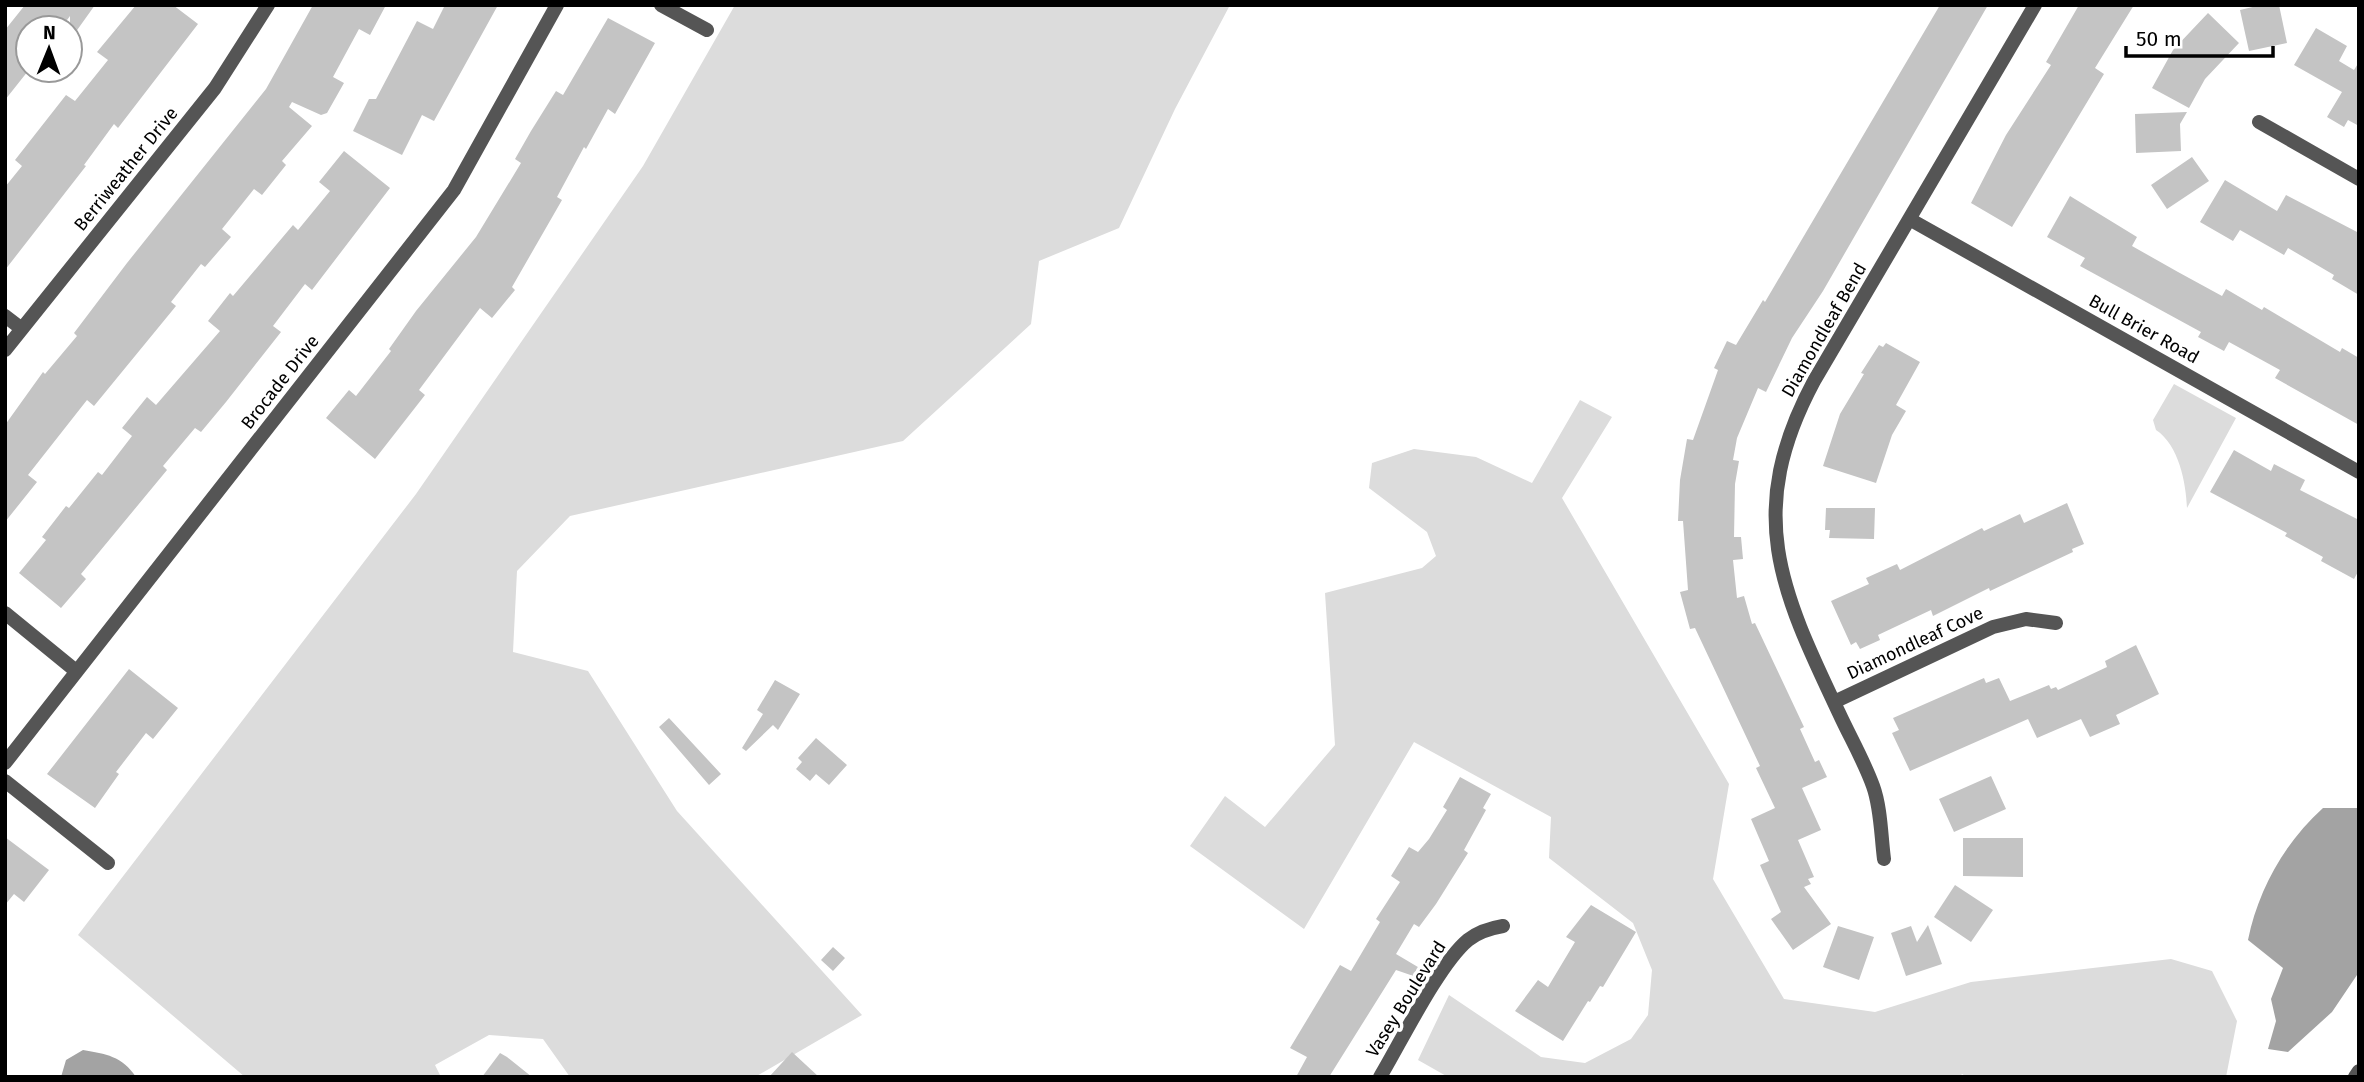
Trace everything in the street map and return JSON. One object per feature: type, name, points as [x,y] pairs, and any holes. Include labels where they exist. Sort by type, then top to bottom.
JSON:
[{"type":"street","name":"Berriweather Drive","points":[[5,350],[215,88],[268,5]]},
{"type":"street","name":"Brocade Drive","points":[[5,763],[454,190],[557,5]]},
{"type":"street","points":[[661,5],[707,30]]},
{"type":"street","name":"Diamondleaf Bend","points":[[1884,859],[1874,787],[1797,624],[1780,564],[1774,514],[1778,478],[1795,417],[2035,5]]},
{"type":"street","points":[[2259,122],[2359,179]]},
{"type":"street","name":"Bull Brier Road","points":[[1911,220],[2359,472]]},
{"type":"street","points":[[5,316],[22,329]]},
{"type":"street","points":[[5,613],[76,671]]},
{"type":"street","name":"Diamondleaf Cove","points":[[1834,702],[1993,627],[2026,619],[2056,623]]},
{"type":"street","points":[[5,781],[108,863]]},
{"type":"street","name":"Vasey Boulevard","points":[[1380,1077],[1453,956],[1469,939],[1490,928],[1503,926]]},
{"type":"street","points":[[2355,1077],[2359,1071]]},
{"type":"shaded area","points":[[735,5],[1230,5],[1175,109],[1119,228],[1039,261],[1031,324],[903,441],[570,516],[517,571],[513,652],[588,671],[677,811],[862,1015],[755,1077],[570,1077],[543,1039],[489,1035],[435,1065],[441,1077],[245,1077],[78,935],[416,494],[643,166]]},
{"type":"shaded area","points":[[2174,384],[2236,418],[2187,508],[2180,465],[2170,445],[2156,430],[2153,420]]},
{"type":"shaded area","points":[[1580,400],[1612,417],[1562,498],[1729,784],[1713,879],[1784,999],[1875,1012],[1971,982],[2171,959],[2212,971],[2237,1021],[2226,1077],[1967,1077],[1962,1074],[1960,1077],[1448,1077],[1418,1060],[1449,995],[1541,1057],[1585,1063],[1631,1039],[1648,1015],[1652,970],[1633,923],[1549,858],[1551,817],[1414,742],[1304,929],[1190,846],[1225,796],[1265,827],[1335,745],[1325,593],[1422,568],[1436,556],[1427,532],[1369,488],[1372,463],[1414,449],[1476,457],[1532,483]]},
{"type":"shaded area","points":[[2323,808],[2359,808],[2359,972],[2332,1012],[2288,1052],[2268,1049],[2276,1021],[2271,999],[2283,968],[2248,940],[2259,903],[2275,868],[2309,821]]},
{"type":"shaded area","points":[[83,1050],[119,1060],[136,1077],[61,1077],[66,1060]]},
{"type":"building","points":[[25,5],[95,5],[84,20],[84,14],[18,14]]},
{"type":"building","points":[[136,5],[173,5],[198,24],[118,128],[114,124],[84,165],[86,166],[5,270],[5,187],[22,166],[15,160],[66,95],[75,101],[108,60],[97,52]]},
{"type":"building","points":[[313,5],[386,5],[370,35],[359,29],[333,77],[344,83],[327,113],[321,115],[292,102],[289,107],[312,126],[282,161],[286,165],[262,195],[254,189],[222,229],[231,237],[205,267],[201,264],[171,302],[176,306],[94,406],[87,400],[28,475],[37,482],[5,522],[5,425],[43,372],[45,374],[77,336],[74,333],[127,263],[266,89]]},
{"type":"building","points":[[445,5],[498,5],[434,121],[422,115],[402,155],[353,131],[369,99],[376,99],[417,21],[433,29]]},
{"type":"building","points":[[1940,5],[1988,5],[1823,291],[1792,338],[1766,392],[1758,388],[1737,438],[1733,460],[1739,461],[1735,484],[1734,537],[1741,537],[1743,559],[1733,560],[1737,598],[1744,596],[1752,624],[1755,623],[1804,727],[1800,729],[1815,762],[1819,760],[1827,777],[1802,788],[1821,830],[1798,840],[1814,877],[1808,879],[1811,884],[1804,887],[1831,924],[1793,950],[1771,919],[1781,912],[1760,865],[1769,861],[1751,819],[1775,808],[1756,768],[1760,766],[1695,628],[1690,629],[1680,592],[1688,590],[1683,521],[1678,521],[1680,480],[1687,439],[1693,440],[1718,370],[1714,368],[1727,341],[1736,345],[1763,300],[1765,302]]},
{"type":"building","points":[[2079,5],[2134,5],[2095,68],[2104,74],[2012,227],[1971,203],[2006,135],[2051,65],[2046,62]]},
{"type":"building","points":[[2261,5],[2279,5],[2287,43],[2249,51],[2240,10]]},
{"type":"building","points":[[2208,13],[2239,43],[2205,79],[2189,108],[2152,88],[2173,50]]},
{"type":"building","points":[[608,18],[655,43],[615,114],[608,109],[586,149],[584,147],[557,197],[562,200],[512,287],[515,290],[492,318],[480,308],[419,390],[425,395],[375,459],[326,418],[349,390],[356,396],[391,351],[389,349],[416,311],[476,237],[521,163],[515,159],[531,131],[556,91],[563,95]]},
{"type":"building","points":[[14,19],[14,84],[18,84],[5,100],[5,30]]},
{"type":"building","points":[[2316,28],[2347,46],[2339,61],[2354,70],[2359,62],[2359,126],[2348,120],[2344,127],[2327,117],[2342,92],[2294,65]]},
{"type":"building","points":[[2187,112],[2180,124],[2181,151],[2136,153],[2135,114]]},
{"type":"building","points":[[344,151],[390,188],[312,290],[305,284],[273,326],[281,332],[201,432],[195,428],[163,466],[167,470],[81,574],[86,579],[61,608],[19,573],[46,540],[42,537],[66,506],[69,508],[98,472],[102,475],[132,436],[122,428],[147,397],[156,405],[220,331],[208,321],[230,293],[233,296],[293,225],[298,230],[330,191],[319,182]]},
{"type":"building","points":[[2192,157],[2209,181],[2167,209],[2151,185]]},
{"type":"building","points":[[2225,180],[2277,211],[2286,195],[2359,233],[2359,295],[2332,279],[2334,275],[2288,248],[2284,255],[2240,230],[2233,241],[2200,222]]},
{"type":"building","points":[[2070,196],[2137,237],[2132,246],[2178,272],[2222,296],[2226,289],[2262,310],[2264,307],[2340,352],[2342,348],[2359,358],[2359,425],[2275,378],[2280,370],[2229,342],[2224,351],[2198,337],[2201,332],[2080,266],[2085,258],[2047,237]]},
{"type":"building","points":[[1886,343],[1920,362],[1896,405],[1906,411],[1892,435],[1876,483],[1823,466],[1840,414],[1864,374],[1861,373],[1879,345],[1883,347]]},
{"type":"building","points":[[2234,450],[2271,471],[2274,464],[2305,480],[2300,490],[2359,520],[2359,570],[2354,579],[2321,561],[2323,557],[2285,536],[2287,533],[2210,492]]},
{"type":"building","points":[[2067,503],[2084,544],[2072,549],[2073,552],[1990,591],[1989,588],[1933,616],[1931,610],[1878,635],[1880,640],[1860,649],[1856,642],[1851,645],[1831,601],[1869,584],[1866,578],[1897,564],[1900,570],[1982,528],[1984,531],[2020,514],[2024,523]]},
{"type":"building","points":[[1826,508],[1875,508],[1874,539],[1829,538],[1830,530],[1825,530]]},
{"type":"building","points":[[2136,645],[2159,694],[2116,715],[2120,724],[2090,737],[2081,719],[2037,738],[2028,719],[1910,771],[1892,733],[1899,730],[1893,718],[1984,678],[1986,683],[1999,678],[2010,701],[2049,685],[2051,689],[2056,687],[2058,690],[2107,667],[2105,661]]},
{"type":"building","points":[[129,669],[178,708],[153,739],[146,733],[116,772],[119,774],[95,808],[47,774]]},
{"type":"building","points":[[775,680],[800,694],[778,730],[773,725],[746,751],[742,748],[763,714],[757,710]]},
{"type":"building","points":[[669,718],[721,774],[709,785],[659,727]]},
{"type":"building","points":[[816,738],[847,765],[829,785],[816,774],[810,781],[796,769],[802,762],[798,758]]},
{"type":"building","points":[[1991,776],[2006,809],[1954,832],[1939,799]]},
{"type":"building","points":[[1460,777],[1491,794],[1483,808],[1486,810],[1464,850],[1468,853],[1436,904],[1419,927],[1414,924],[1396,954],[1428,973],[1425,980],[1396,970],[1329,1077],[1296,1077],[1307,1057],[1290,1048],[1340,965],[1351,971],[1380,922],[1376,919],[1400,882],[1391,876],[1409,847],[1418,852],[1429,839],[1447,810],[1443,807]]},
{"type":"building","points":[[5,837],[49,870],[24,902],[14,894],[5,905]]},
{"type":"building","points":[[1963,838],[2023,838],[2023,877],[1963,876]]},
{"type":"building","points":[[1955,885],[1993,910],[1971,942],[1934,917]]},
{"type":"building","points":[[1591,905],[1636,932],[1603,987],[1600,986],[1590,1002],[1588,1001],[1563,1041],[1515,1011],[1538,980],[1548,987],[1575,942],[1566,937]]},
{"type":"building","points":[[1928,925],[1942,964],[1906,976],[1891,933],[1911,926],[1917,942]]},
{"type":"building","points":[[1838,926],[1874,937],[1859,980],[1823,967]]},
{"type":"building","points":[[833,947],[845,958],[833,971],[821,960]]},
{"type":"building","points":[[792,1052],[819,1077],[769,1077]]},
{"type":"building","points":[[500,1053],[507,1057],[532,1077],[482,1077]]}]
